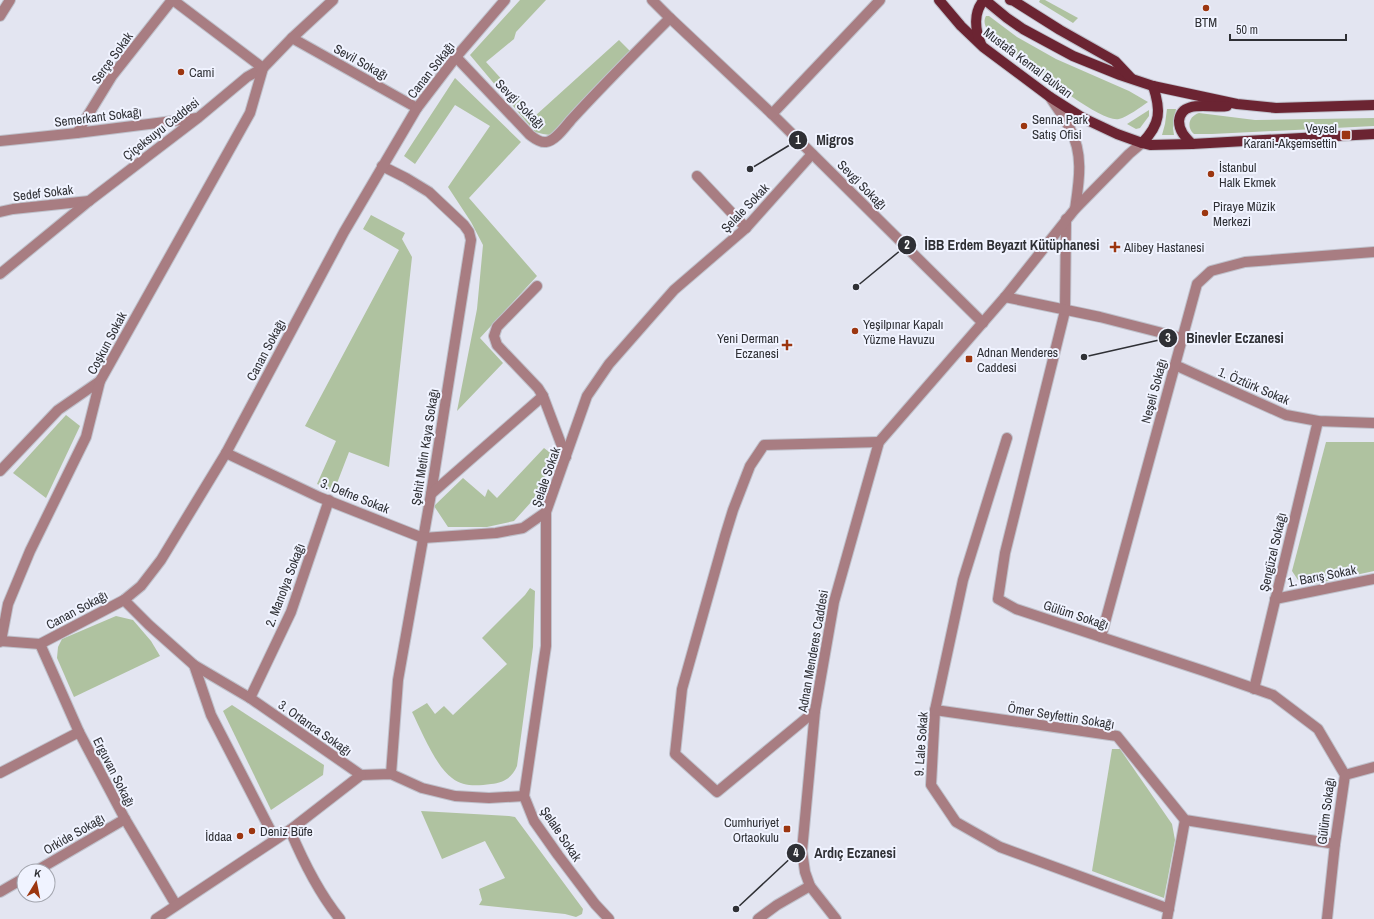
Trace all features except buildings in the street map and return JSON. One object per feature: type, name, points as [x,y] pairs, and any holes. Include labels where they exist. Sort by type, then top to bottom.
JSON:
[{"type":"main road","name":"Mustafa Kemal Bulvarı","points":[[939,0],[961,26],[983,47],[1050,97],[1083,118],[1117,134],[1142,143],[1150,145],[1192,144],[1374,134]]},
{"type":"main road","name":"Mustafa Kemal Bulvarı","points":[[985,0],[1007,18],[1039,38],[1089,63],[1153,86],[1237,104],[1276,108],[1374,105]]},
{"type":"main road","points":[[983,47],[977,31],[976,20],[977,10],[985,0]]},
{"type":"main road","points":[[1010,0],[1115,61],[1133,80]]},
{"type":"main road","points":[[1142,143],[1154,130],[1158,115],[1158,104],[1153,86]]},
{"type":"main road","points":[[1192,144],[1180,129],[1180,118],[1186,108],[1193,106],[1224,107],[1237,104]]},
{"type":"street","points":[[0,16],[10,0]]},
{"type":"street","points":[[172,0],[263,68]]},
{"type":"street","name":"Serçe Sokak","points":[[77,133],[112,76],[172,0]]},
{"type":"street","name":"Çiçeksuyu Caddesi","points":[[0,274],[89,201],[199,117],[247,77],[263,68],[292,38],[333,0]]},
{"type":"street","name":"Canan Sokağı","points":[[1,642],[40,644],[124,600],[141,586],[161,560],[226,453],[344,232],[417,108],[456,57],[505,0]]},
{"type":"street","name":"Sevgi Sokağı","points":[[652,0],[772,114],[982,323]]},
{"type":"street","points":[[772,114],[880,0]]},
{"type":"street","name":"Sevgi Sokağı","points":[[456,57],[530,134],[541,142],[546,142],[551,140],[560,132],[594,95],[670,18]]},
{"type":"street","name":"Sevil Sokağı","points":[[292,38],[417,108]]},
{"type":"street","name":"Coşkun Sokak","points":[[1,642],[8,604],[30,551],[86,437],[100,381],[250,113],[263,68]]},
{"type":"street","points":[[1050,97],[1071,130],[1080,157],[1079,183],[1075,209]]},
{"type":"street","name":"Semerkant Sokağı","points":[[0,141],[77,133],[199,117]]},
{"type":"street","name":"Adnan Menderes Caddesi","points":[[810,886],[805,872],[802,851],[815,711],[834,602],[879,442],[1005,297],[1066,219],[1129,154],[1142,143]]},
{"type":"street","name":"Şelale Sokak","points":[[609,919],[595,904],[534,821],[524,796],[546,646],[546,512],[587,396],[609,364],[674,290],[746,228],[812,154]]},
{"type":"street","name":"Şehit Metin Kaya Sokağı","points":[[382,166],[429,192],[464,225],[469,232],[471,240],[431,494],[398,680],[390,774]]},
{"type":"street","points":[[697,176],[746,228]]},
{"type":"street","name":"Sedef Sokak","points":[[0,212],[13,209],[89,201]]},
{"type":"street","name":"Gülüm Sokağı","points":[[1066,219],[1065,311],[1005,553],[998,599],[1016,609],[1273,695],[1318,729],[1345,775],[1335,844],[1328,919]]},
{"type":"street","name":"Neşeli Sokağı","points":[[1100,637],[1197,284],[1211,271],[1245,262],[1374,252]]},
{"type":"street","points":[[537,286],[497,327],[494,336],[497,344],[538,388],[543,396],[566,457]]},
{"type":"street","points":[[1005,297],[1065,311],[1100,317],[1182,338]]},
{"type":"street","name":"1. Öztürk Sokak","points":[[1175,366],[1286,415],[1318,421],[1374,423]]},
{"type":"street","points":[[0,471],[58,410],[100,381]]},
{"type":"street","points":[[431,494],[543,396]]},
{"type":"street","name":"Şengüzel Sokağı","points":[[1254,689],[1318,421]]},
{"type":"street","name":"9. Lale Sokak","points":[[1007,438],[963,580],[935,710],[931,785],[956,822],[1000,847],[1168,914]]},
{"type":"street","points":[[815,711],[717,792],[675,754],[682,689],[725,536],[733,510],[750,466],[764,445],[879,442]]},
{"type":"street","name":"3. Defne Sokak","points":[[226,453],[329,500],[423,538],[496,533],[523,528],[546,512]]},
{"type":"street","name":"2. Manolya Sokağı","points":[[250,698],[291,612],[329,500]]},
{"type":"street","name":"1. Barış Sokak","points":[[1275,599],[1374,579]]},
{"type":"street","name":"3. Ortanca Sokağı","points":[[124,600],[149,625],[194,665],[250,698],[361,775]]},
{"type":"street","name":"Erguvan Sokağı","points":[[40,644],[79,732],[124,820],[176,905]]},
{"type":"street","points":[[194,665],[211,715],[275,839]]},
{"type":"street","name":"Ömer Seyfettin Sokağı","points":[[935,710],[1117,736],[1185,820]]},
{"type":"street","points":[[0,773],[79,732]]},
{"type":"street","points":[[1345,775],[1374,767]]},
{"type":"street","points":[[156,919],[290,830],[361,775],[390,774],[422,788],[455,796],[489,798],[524,796]]},
{"type":"street","name":"Orkide Sokağı","points":[[50,863],[124,820]]},
{"type":"street","points":[[1168,914],[1185,820],[1335,844]]},
{"type":"street","points":[[290,830],[317,886],[340,919]]},
{"type":"street","points":[[0,892],[16,883]]},
{"type":"street","points":[[758,919],[777,905],[810,886],[836,919]]},
{"type":"green space","points":[[520,0],[546,0],[516,32],[514,39],[486,62],[535,116],[619,40],[630,51],[550,135],[535,132],[470,55]]},
{"type":"green space","points":[[1040,0],[1045,0],[1078,18],[1073,23],[1039,2]]},
{"type":"green space","points":[[986,16],[989,16],[1017,37],[1056,59],[1129,91],[1148,102],[1130,114],[1119,119],[1109,118],[1094,111],[1055,85],[992,36],[985,24]]},
{"type":"green space","points":[[455,78],[521,142],[469,198],[537,276],[480,338],[503,363],[457,411],[477,309],[483,245],[471,222],[448,187],[490,126],[455,105],[415,164],[404,156]]},
{"type":"green space","points":[[1167,109],[1176,109],[1173,128],[1174,135],[1162,135]]},
{"type":"green space","points":[[1149,110],[1149,116],[1140,128],[1136,129],[1127,124]]},
{"type":"green space","points":[[1199,113],[1255,120],[1374,118],[1374,126],[1194,134],[1189,125],[1191,119]]},
{"type":"green space","points":[[371,215],[405,233],[402,239],[412,257],[389,467],[349,452],[334,491],[317,484],[336,441],[305,426],[399,250],[363,229]]},
{"type":"green space","points":[[66,415],[80,426],[46,498],[13,473]]},
{"type":"green space","points":[[1326,442],[1374,442],[1374,571],[1314,584],[1298,580],[1292,571]]},
{"type":"green space","points":[[544,448],[553,455],[545,476],[533,500],[514,521],[487,527],[448,527],[434,506],[463,478],[485,497],[488,489],[497,498]]},
{"type":"green space","points":[[530,588],[535,591],[533,647],[517,766],[510,777],[499,782],[486,785],[461,783],[452,778],[440,766],[429,748],[412,712],[427,703],[435,714],[444,706],[453,715],[507,664],[482,638],[525,595]]},
{"type":"green space","points":[[116,616],[133,620],[151,641],[160,656],[74,697],[57,658],[58,647],[62,639]]},
{"type":"green space","points":[[232,705],[324,765],[323,775],[271,810],[223,711]]},
{"type":"green space","points":[[1112,749],[1120,749],[1172,824],[1175,840],[1164,898],[1092,871]]},
{"type":"green space","points":[[421,811],[515,817],[583,909],[582,914],[576,917],[565,914],[479,905],[482,900],[479,889],[505,878],[485,841],[442,859]]},
{"type":"place","name":"BTM","points":[[1206,8]]},
{"type":"place","name":"Cami","points":[[181,72]]},
{"type":"place","name":"Senna Park Satış Ofisi","points":[[1024,126]]},
{"type":"place","name":"Veysel Karani-Akşemsettin","points":[[1346,135]]},
{"type":"place","name":"Migros","points":[[750,169]]},
{"type":"place","name":"İstanbul Halk Ekmek","points":[[1211,174]]},
{"type":"place","name":"Piraye Müzik Merkezi","points":[[1205,213]]},
{"type":"place","name":"Alibey Hastanesi","points":[[1115,247]]},
{"type":"place","name":"İBB Erdem Beyazıt Kütüphanesi","points":[[856,287]]},
{"type":"place","name":"Yeşilpınar Kapalı Yüzme Havuzu","points":[[855,331]]},
{"type":"place","name":"Yeni Derman Eczanesi","points":[[787,345]]},
{"type":"place","name":"Binevler Eczanesi","points":[[1084,357]]},
{"type":"place","name":"Adnan Menderes Caddesi","points":[[969,359]]},
{"type":"place","name":"Cumhuriyet Ortaokulu","points":[[787,829]]},
{"type":"place","name":"Deniz Büfe","points":[[252,831]]},
{"type":"place","name":"İddaa","points":[[240,836]]},
{"type":"place","name":"Ardıç Eczanesi","points":[[736,909]]}]
